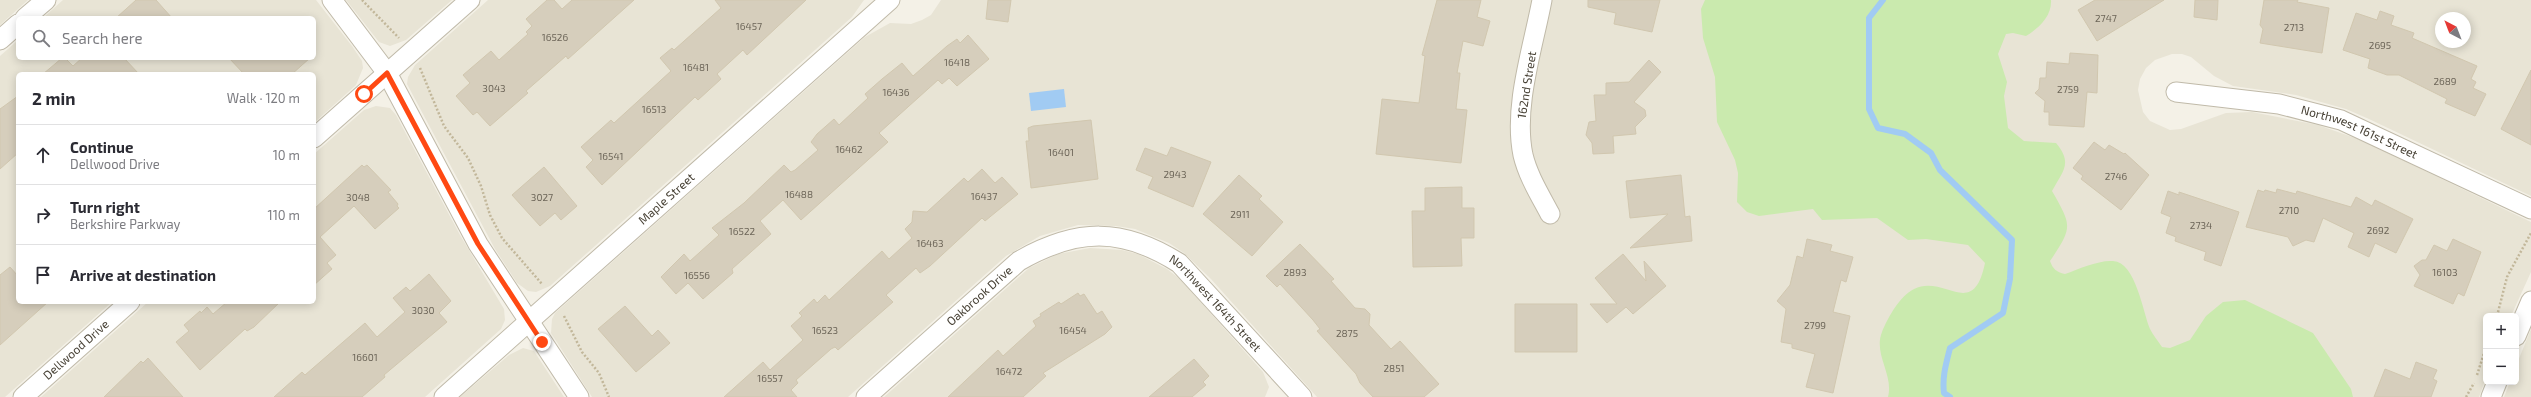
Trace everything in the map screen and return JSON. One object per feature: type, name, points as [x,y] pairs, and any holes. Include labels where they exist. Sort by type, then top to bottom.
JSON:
[{"type":"street","points":[[27,16],[46,0]]},
{"type":"street","points":[[332,0],[387,73],[478,244],[579,397]]},
{"type":"street","points":[[316,136],[470,0]]},
{"type":"street","name":"Maple Street","points":[[444,397],[890,0]]},
{"type":"street","name":"162nd Street","points":[[1542,0],[1522,102],[1520,131],[1524,156],[1529,172],[1550,214]]},
{"type":"street","points":[[0,40],[16,26]]},
{"type":"street","name":"Northwest 161st Street","points":[[2176,92],[2279,104],[2341,120],[2531,209]]},
{"type":"street","name":"Oakbrook Drive","points":[[866,397],[1019,261],[1040,249],[1063,240],[1087,236],[1112,237]]},
{"type":"street","name":"Northwest 164th Street","points":[[1112,237],[1147,246],[1179,263],[1293,394]]},
{"type":"street","points":[[2519,329],[2531,301]]},
{"type":"street","name":"Dellwood Drive","points":[[23,397],[128,304]]},
{"type":"street","points":[[2491,397],[2496,385]]},
{"type":"path","points":[[362,0],[396,33],[410,53],[423,74],[444,126],[468,158],[481,186],[490,215],[502,238],[538,279],[566,319],[582,352],[599,373],[609,397]]},
{"type":"path","points":[[2498,313],[2507,277],[2531,233]]},
{"type":"path","points":[[2466,397],[2478,372],[2485,349]]},
{"type":"shaded area","points":[[0,0],[28,0],[0,25]]},
{"type":"shaded area","points":[[63,0],[316,0],[352,46],[362,61],[363,68],[356,85],[316,121],[316,72],[16,72],[16,304],[110,304],[5,397],[0,397],[0,56],[16,42],[16,60],[316,60],[316,16],[45,16]]},
{"type":"shaded area","points":[[346,0],[452,0],[406,40],[390,46],[379,42]]},
{"type":"shaded area","points":[[488,0],[864,0],[852,17],[550,286],[536,292],[528,291],[517,283],[495,249],[407,84],[408,77],[415,65]]},
{"type":"shaded area","points":[[941,0],[2531,0],[2531,196],[2346,109],[2296,95],[2233,86],[2214,76],[2191,57],[2182,54],[2172,54],[2155,60],[2146,68],[2140,79],[2138,90],[2143,112],[2150,121],[2170,130],[2181,129],[2226,113],[2252,112],[2318,125],[2361,140],[2531,222],[2531,272],[2512,313],[2483,313],[2483,385],[2479,397],[1317,397],[1211,279],[1184,253],[1169,243],[1135,229],[1116,226],[1078,225],[1040,236],[1006,256],[848,397],[592,397],[551,333],[552,319],[555,313],[865,37],[890,23],[911,24],[931,15]]},
{"type":"shaded area","points":[[376,106],[390,108],[396,115],[460,235],[504,309],[505,320],[501,329],[425,397],[41,397],[146,304],[316,304],[316,152],[364,110]]},
{"type":"shaded area","points":[[1090,248],[1122,250],[1138,254],[1167,269],[1180,279],[1263,372],[1269,387],[1265,397],[884,397],[1029,268],[1058,254]]},
{"type":"shaded area","points":[[2531,329],[2531,397],[2504,397],[2509,385],[2519,385],[2519,359]]},
{"type":"shaded area","points":[[523,348],[534,351],[564,397],[460,397],[509,355]]},
{"type":"green space","points":[[1705,0],[2051,0],[2051,6],[2044,21],[2026,36],[2013,33],[2006,34],[1998,54],[2007,82],[2004,96],[2008,128],[2024,141],[2056,143],[2064,156],[2065,162],[2063,172],[2052,191],[2063,212],[2067,226],[2063,241],[2050,261],[2054,268],[2065,274],[2101,262],[2113,261],[2121,264],[2128,270],[2138,289],[2150,329],[2162,347],[2170,348],[2190,340],[2206,316],[2223,302],[2245,300],[2313,333],[2351,389],[2353,397],[1888,397],[1888,381],[1880,348],[1880,340],[1882,332],[1891,314],[1899,302],[1909,292],[1925,286],[1965,293],[1973,289],[1980,280],[1985,263],[1968,245],[1926,239],[1908,240],[1877,218],[1822,220],[1813,209],[1759,216],[1747,212],[1737,202],[1738,173],[1735,160],[1717,122],[1715,77],[1703,38],[1701,9]]},
{"type":"water","points":[[1064,89],[1066,107],[1031,111],[1029,93]]},
{"type":"building","points":[[136,0],[156,0],[170,16],[118,16]]},
{"type":"building","points":[[547,0],[554,0],[562,9],[572,0],[634,0],[568,59],[566,56],[526,91],[528,93],[490,126],[477,112],[473,115],[456,96],[470,83],[463,75],[491,51],[499,60],[528,34],[526,32],[532,26],[526,19]]},
{"type":"building","points":[[715,0],[806,0],[747,55],[743,50],[717,74],[721,79],[698,100],[695,97],[602,185],[586,167],[593,160],[581,147],[611,120],[614,123],[671,71],[660,58],[672,48],[674,50],[721,8]]},
{"type":"building","points":[[988,0],[1011,0],[1008,22],[986,19]]},
{"type":"building","points":[[1437,0],[1481,0],[1477,17],[1490,21],[1483,46],[1463,41],[1457,73],[1460,73],[1456,109],[1467,110],[1461,163],[1376,154],[1382,99],[1419,103],[1425,56],[1422,55]]},
{"type":"building","points":[[1588,0],[1660,0],[1652,32],[1614,24],[1616,13],[1588,7]]},
{"type":"building","points":[[2095,0],[2164,0],[2097,41],[2078,10]]},
{"type":"building","points":[[2195,0],[2218,0],[2217,20],[2194,17]]},
{"type":"building","points":[[2264,0],[2298,0],[2297,2],[2329,8],[2322,53],[2260,43],[2263,29],[2260,25]]},
{"type":"building","points":[[2380,11],[2394,16],[2391,25],[2414,33],[2412,38],[2477,66],[2471,79],[2476,82],[2473,88],[2486,94],[2475,116],[2445,103],[2447,99],[2399,75],[2387,75],[2368,68],[2370,59],[2343,50],[2356,13],[2377,20]]},
{"type":"building","points":[[968,35],[989,59],[957,86],[949,78],[942,84],[938,80],[879,133],[888,142],[801,220],[783,200],[760,221],[771,234],[732,269],[733,273],[703,299],[688,283],[676,294],[661,277],[684,254],[690,261],[719,235],[712,228],[744,203],[784,165],[791,172],[818,150],[811,142],[817,134],[834,119],[839,125],[868,98],[865,94],[902,63],[913,76],[947,46],[957,39],[960,43]]},
{"type":"building","points":[[2070,53],[2098,55],[2097,93],[2087,92],[2084,127],[2049,125],[2049,112],[2044,112],[2045,101],[2035,93],[2039,89],[2040,78],[2046,78],[2047,62],[2069,64]]},
{"type":"building","points":[[60,60],[67,60],[73,66],[80,60],[126,60],[137,72],[45,72]]},
{"type":"building","points":[[231,60],[308,60],[294,72],[242,72]]},
{"type":"building","points":[[1649,60],[1661,72],[1634,102],[1645,110],[1646,116],[1635,127],[1636,134],[1613,136],[1614,153],[1593,154],[1592,143],[1586,135],[1589,122],[1596,121],[1594,95],[1606,95],[1606,83],[1629,82]]},
{"type":"building","points":[[2531,70],[2531,145],[2501,129]]},
{"type":"building","points":[[16,97],[16,155],[0,169],[0,109]]},
{"type":"building","points":[[1091,120],[1098,179],[1031,188],[1026,141],[1029,141],[1028,128],[1033,126]]},
{"type":"building","points":[[2094,142],[2105,150],[2109,145],[2124,154],[2125,153],[2149,175],[2121,210],[2081,179],[2083,176],[2073,168]]},
{"type":"building","points":[[1171,147],[1211,162],[1193,207],[1148,188],[1153,177],[1136,170],[1145,148],[1167,156]]},
{"type":"building","points":[[362,165],[364,167],[367,165],[391,190],[388,192],[398,204],[397,206],[399,208],[375,229],[354,206],[320,237],[336,255],[327,263],[332,269],[316,283],[316,207]]},
{"type":"building","points":[[544,167],[577,206],[561,220],[555,213],[540,226],[512,195]]},
{"type":"building","points":[[982,169],[995,183],[1002,177],[1018,194],[985,221],[982,218],[930,266],[920,273],[916,268],[886,295],[893,302],[838,350],[835,347],[831,349],[796,380],[798,383],[791,390],[797,397],[724,397],[763,362],[770,370],[803,340],[791,326],[802,316],[799,313],[814,299],[817,303],[825,295],[829,300],[882,251],[889,259],[912,238],[905,229],[912,222],[913,211],[927,212],[964,178],[968,182]]},
{"type":"building","points":[[1239,175],[1262,196],[1259,199],[1283,222],[1252,256],[1203,214]]},
{"type":"building","points":[[1681,175],[1685,217],[1690,216],[1692,241],[1630,248],[1668,214],[1630,218],[1626,181]]},
{"type":"building","points":[[1462,187],[1462,208],[1474,208],[1474,238],[1461,238],[1462,266],[1413,267],[1412,211],[1425,211],[1425,188]]},
{"type":"building","points":[[2277,189],[2296,194],[2297,191],[2351,207],[2356,197],[2372,206],[2375,200],[2413,219],[2396,253],[2375,243],[2369,257],[2348,247],[2354,233],[2323,218],[2314,242],[2306,240],[2293,246],[2288,237],[2246,227],[2258,190],[2276,193]]},
{"type":"building","points":[[2168,191],[2179,195],[2179,192],[2239,212],[2221,266],[2204,260],[2206,252],[2175,241],[2176,237],[2166,233],[2171,217],[2161,213]]},
{"type":"building","points":[[1807,239],[1832,245],[1830,251],[1853,257],[1846,282],[1841,280],[1833,312],[1850,316],[1833,393],[1806,387],[1815,354],[1792,348],[1792,344],[1781,342],[1786,309],[1777,301],[1790,285],[1797,256],[1803,258]]},
{"type":"building","points":[[2453,239],[2481,252],[2464,296],[2458,293],[2453,304],[2414,286],[2420,275],[2414,266],[2422,260],[2426,260],[2434,245],[2447,251]]},
{"type":"building","points":[[1300,244],[1334,279],[1331,281],[1355,308],[1365,309],[1370,314],[1369,325],[1391,349],[1400,341],[1439,384],[1424,397],[1373,397],[1360,383],[1356,374],[1317,331],[1320,329],[1313,320],[1280,284],[1277,287],[1266,276]]},
{"type":"building","points":[[1623,254],[1646,281],[1644,261],[1666,286],[1633,314],[1626,307],[1607,323],[1590,304],[1617,304],[1595,278]]},
{"type":"building","points":[[10,267],[16,274],[16,304],[46,304],[0,345],[0,275]]},
{"type":"building","points":[[429,274],[451,301],[439,313],[447,322],[384,375],[385,377],[362,397],[274,397],[302,372],[305,375],[365,323],[377,337],[405,312],[393,298],[406,287],[410,291]]},
{"type":"building","points":[[1078,293],[1080,296],[1084,294],[1097,314],[1102,311],[1112,327],[1105,334],[1043,373],[1046,376],[1023,397],[948,397],[998,350],[1003,356],[1036,326],[1033,321],[1041,316],[1040,314],[1059,302],[1061,304]]},
{"type":"building","points":[[225,304],[278,304],[254,327],[247,331],[245,329],[200,370],[176,342],[189,331],[184,325],[200,311],[201,313],[207,307],[213,314]]},
{"type":"building","points":[[1515,304],[1577,304],[1577,352],[1515,352]]},
{"type":"building","points":[[625,306],[652,336],[658,330],[670,343],[636,372],[598,329]]},
{"type":"building","points":[[148,358],[183,397],[104,397],[141,361],[143,363]]},
{"type":"building","points":[[1194,359],[1209,376],[1203,382],[1206,385],[1192,397],[1149,397]]},
{"type":"building","points":[[2416,362],[2437,370],[2433,379],[2437,381],[2431,397],[2374,397],[2385,369],[2410,379]]},
{"type":"waterway","points":[[1883,0],[1869,18],[1869,109],[1878,128],[1905,134],[1931,153],[1940,170],[2012,240],[2010,279],[2003,313],[1950,348],[1944,381],[1944,393],[1950,397]]},
{"type":"route","points":[[364,94],[387,73],[422,136],[478,244],[542,342]]}]
